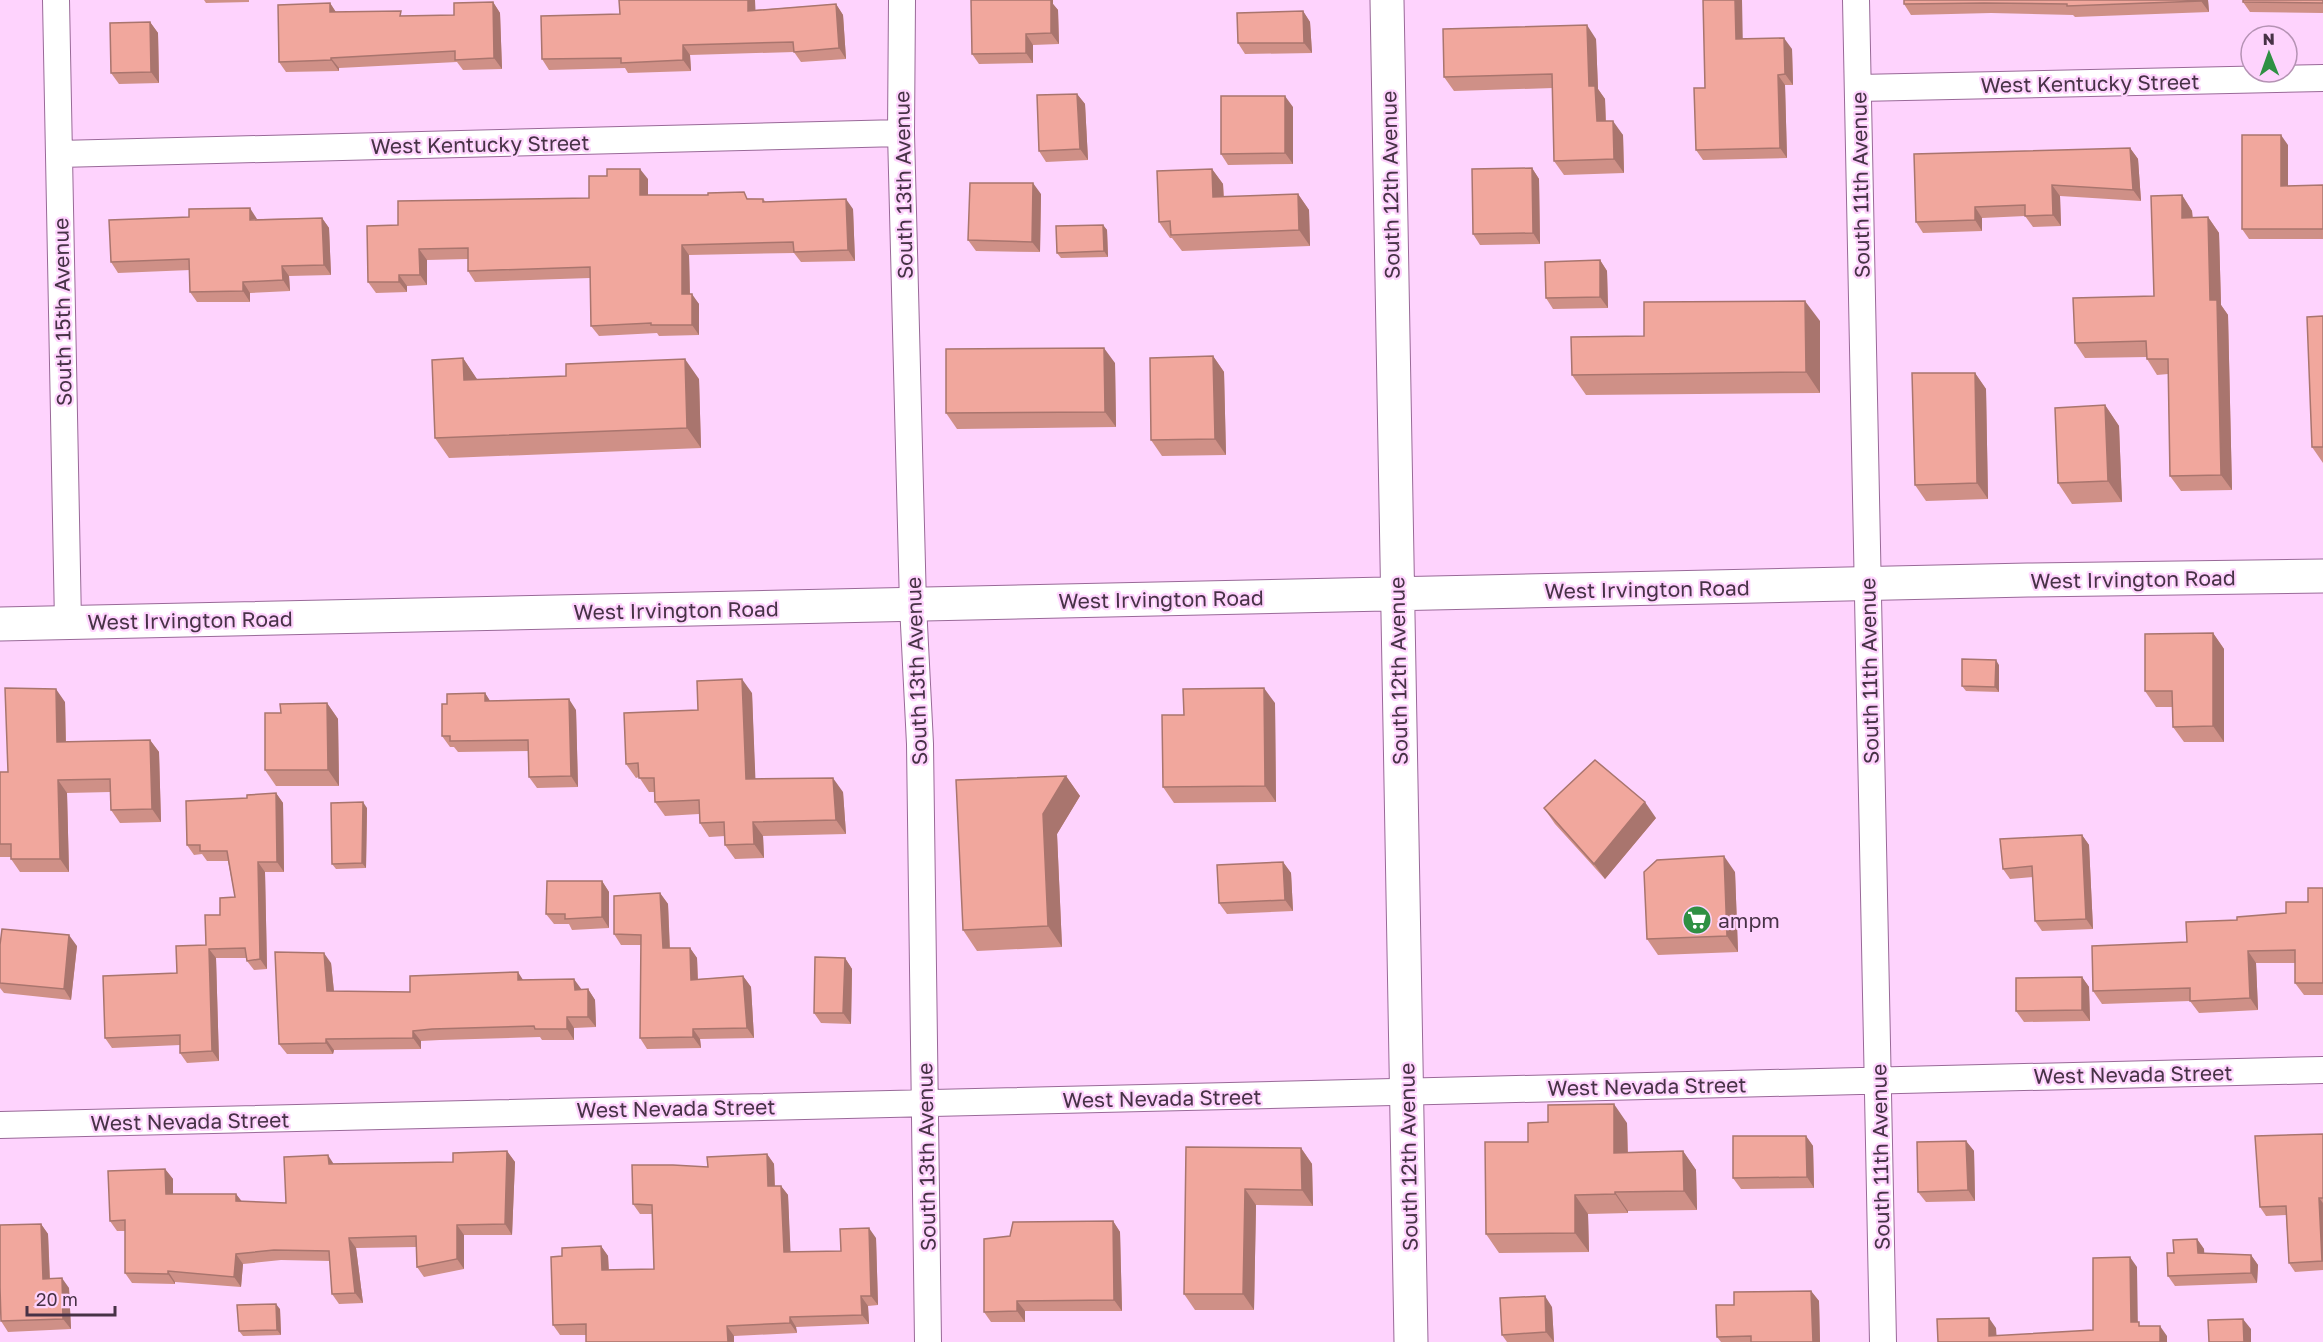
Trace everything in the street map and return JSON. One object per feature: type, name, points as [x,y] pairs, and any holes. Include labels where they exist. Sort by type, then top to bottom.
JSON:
[{"type":"main road","name":"South 12th Avenue","points":[[1387,0],[1411,1342]]},
{"type":"main road","name":"West Irvington Road","points":[[0,624],[2323,576]]},
{"type":"street","name":"South 15th Avenue","points":[[56,0],[68,623]]},
{"type":"street","name":"South 13th Avenue","points":[[902,0],[901,133],[913,605],[920,744],[928,1342]]},
{"type":"street","name":"South 11th Avenue","points":[[1856,0],[1883,1342]]},
{"type":"street","name":"West Kentucky Street","points":[[1858,88],[2323,78]]},
{"type":"street","name":"West Kentucky Street","points":[[59,154],[901,133]]},
{"type":"street","name":"West Nevada Street","points":[[0,1125],[2323,1070]]},
{"type":"building","points":[[619,0],[748,0],[748,11],[836,4],[839,48],[794,52],[793,42],[683,45],[683,60],[621,63],[621,58],[542,59],[541,16],[620,14]]},
{"type":"building","points":[[971,0],[1051,0],[1051,33],[1026,34],[1026,53],[972,54]]},
{"type":"building","points":[[1703,0],[1735,0],[1736,39],[1784,38],[1785,74],[1778,75],[1780,148],[1696,150],[1694,88],[1705,88]]},
{"type":"building","points":[[1904,0],[2201,1],[2067,6],[2067,4],[1904,4]]},
{"type":"building","points":[[2243,0],[2323,0],[2323,3],[2243,2]]},
{"type":"building","points":[[493,2],[494,58],[455,60],[455,51],[279,62],[278,5],[330,3],[330,12],[401,11],[400,16],[454,15],[454,3]]},
{"type":"building","points":[[1303,11],[1304,43],[1238,43],[1237,13]]},
{"type":"building","points":[[150,22],[151,72],[111,73],[110,23]]},
{"type":"building","points":[[1587,25],[1589,86],[1595,86],[1597,121],[1613,121],[1614,159],[1554,161],[1552,74],[1444,77],[1443,29]]},
{"type":"building","points":[[1077,94],[1080,149],[1039,151],[1037,95]]},
{"type":"building","points":[[1221,96],[1285,96],[1285,153],[1221,154]]},
{"type":"building","points":[[2242,135],[2281,135],[2281,186],[2323,185],[2323,229],[2242,229]]},
{"type":"building","points":[[2130,148],[2133,190],[2052,185],[2053,215],[2025,216],[2025,205],[1975,207],[1975,220],[1916,222],[1914,154]]},
{"type":"building","points":[[1532,168],[1533,233],[1473,234],[1472,169]]},
{"type":"building","points":[[607,169],[640,169],[640,195],[708,195],[708,193],[744,192],[747,199],[763,199],[763,202],[846,199],[848,250],[794,252],[793,242],[682,245],[682,294],[692,294],[692,325],[651,325],[651,323],[591,326],[590,267],[468,271],[468,248],[419,249],[420,275],[399,275],[399,282],[368,282],[367,226],[398,225],[398,201],[589,198],[589,176],[607,176]]},
{"type":"building","points":[[1212,169],[1213,197],[1298,194],[1299,230],[1171,235],[1170,221],[1159,222],[1157,171]]},
{"type":"building","points":[[970,183],[1033,183],[1032,242],[968,240]]},
{"type":"building","points":[[2182,195],[2182,218],[2208,217],[2210,300],[2217,300],[2221,475],[2170,476],[2168,359],[2147,359],[2146,341],[2075,343],[2073,298],[2154,296],[2151,196]]},
{"type":"building","points":[[250,208],[250,220],[322,218],[324,265],[282,266],[283,280],[243,282],[243,291],[190,292],[189,259],[111,262],[109,220],[189,217],[189,209]]},
{"type":"building","points":[[1103,225],[1104,251],[1057,253],[1056,226]]},
{"type":"building","points":[[1600,260],[1600,297],[1546,298],[1545,262]]},
{"type":"building","points":[[1805,301],[1806,372],[1572,375],[1571,337],[1644,336],[1644,302]]},
{"type":"building","points":[[2323,316],[2323,447],[2312,447],[2307,317]]},
{"type":"building","points":[[1104,348],[1105,412],[946,413],[946,349]]},
{"type":"building","points":[[1213,356],[1215,439],[1151,440],[1150,358]]},
{"type":"building","points":[[463,358],[464,380],[566,376],[566,364],[685,359],[687,428],[435,438],[432,360]]},
{"type":"building","points":[[1912,373],[1975,373],[1977,483],[1915,485]]},
{"type":"building","points":[[2105,405],[2108,481],[2058,483],[2055,408]]},
{"type":"building","points":[[2213,633],[2213,726],[2173,727],[2172,691],[2145,691],[2145,634]]},
{"type":"building","points":[[1962,659],[1996,660],[1995,687],[1962,686]]},
{"type":"building","points":[[742,679],[746,779],[833,778],[836,820],[753,822],[754,844],[725,845],[724,822],[700,823],[699,800],[655,802],[654,778],[639,778],[638,763],[626,764],[624,713],[698,710],[697,681]]},
{"type":"building","points":[[5,688],[56,689],[57,742],[150,740],[152,809],[111,810],[110,779],[58,780],[60,859],[11,859],[11,844],[0,844],[0,772],[8,772]]},
{"type":"building","points":[[1264,688],[1265,786],[1163,787],[1162,715],[1184,715],[1183,689]]},
{"type":"building","points":[[485,693],[485,701],[569,699],[571,776],[529,777],[528,740],[450,741],[450,736],[442,736],[442,704],[447,704],[447,694]]},
{"type":"building","points":[[327,703],[328,770],[265,770],[265,713],[281,713],[280,704]]},
{"type":"building","points":[[1595,760],[1645,802],[1594,864],[1544,808]]},
{"type":"building","points":[[1066,776],[1043,814],[1048,926],[963,930],[956,780]]},
{"type":"building","points":[[276,793],[277,862],[258,862],[260,959],[247,961],[245,948],[209,949],[212,1051],[180,1053],[180,1035],[105,1038],[103,976],[177,973],[176,946],[206,945],[205,915],[220,915],[220,898],[235,897],[227,851],[200,851],[200,845],[187,845],[186,801],[247,798],[247,795]]},
{"type":"building","points":[[363,802],[362,863],[332,864],[331,803]]},
{"type":"building","points":[[2082,835],[2086,919],[2035,921],[2032,866],[2003,869],[2000,839]]},
{"type":"building","name":"ampm","points":[[1724,856],[1727,936],[1647,939],[1644,872],[1657,860]]},
{"type":"building","points":[[1283,862],[1285,900],[1219,903],[1217,865]]},
{"type":"building","points":[[547,881],[602,881],[602,917],[565,919],[565,914],[546,914]]},
{"type":"building","points":[[2308,888],[2323,888],[2323,983],[2295,983],[2295,950],[2248,951],[2250,998],[2190,1001],[2190,988],[2093,991],[2092,946],[2187,942],[2186,922],[2237,920],[2237,917],[2286,913],[2286,902],[2308,902]]},
{"type":"building","points":[[660,893],[663,948],[690,948],[691,980],[743,976],[747,1028],[693,1029],[693,1037],[640,1038],[641,935],[614,934],[614,896]]},
{"type":"building","points":[[2,929],[69,935],[64,989],[0,983]]},
{"type":"building","points":[[275,952],[324,953],[327,991],[410,992],[410,976],[518,972],[518,980],[574,979],[575,990],[588,989],[588,1017],[567,1017],[567,1029],[535,1029],[534,1026],[432,1029],[413,1031],[413,1038],[326,1039],[326,1043],[279,1044]]},
{"type":"building","points":[[815,957],[845,958],[843,1013],[814,1013]]},
{"type":"building","points":[[2082,977],[2082,1010],[2016,1011],[2016,978]]},
{"type":"building","points":[[1614,1104],[1614,1153],[1683,1151],[1684,1191],[1575,1195],[1575,1233],[1486,1234],[1485,1142],[1528,1142],[1528,1123],[1548,1122],[1548,1105]]},
{"type":"building","points":[[2323,1134],[2323,1198],[2319,1198],[2322,1261],[2289,1263],[2286,1206],[2260,1207],[2255,1136]]},
{"type":"building","points":[[1733,1136],[1806,1136],[1807,1177],[1733,1178]]},
{"type":"building","points":[[1966,1141],[1968,1190],[1918,1192],[1917,1142]]},
{"type":"building","points":[[1186,1147],[1301,1148],[1302,1190],[1245,1189],[1243,1294],[1184,1294]]},
{"type":"building","points":[[507,1151],[505,1224],[457,1225],[457,1259],[417,1267],[416,1236],[349,1238],[355,1293],[332,1294],[329,1251],[274,1250],[236,1254],[234,1277],[168,1271],[168,1274],[125,1273],[125,1220],[110,1221],[108,1171],[165,1169],[166,1194],[236,1194],[236,1201],[286,1203],[284,1157],[328,1155],[329,1164],[453,1162],[453,1153]]},
{"type":"building","points":[[767,1154],[768,1186],[781,1186],[784,1252],[841,1251],[840,1229],[869,1228],[871,1296],[861,1296],[862,1315],[790,1317],[790,1323],[727,1326],[728,1342],[586,1342],[586,1324],[553,1325],[551,1257],[562,1256],[562,1248],[601,1246],[602,1270],[654,1269],[652,1205],[633,1204],[632,1165],[708,1167],[707,1157]]},
{"type":"building","points":[[1113,1221],[1114,1300],[1017,1301],[1017,1311],[984,1312],[984,1239],[1010,1236],[1013,1222]]},
{"type":"building","points":[[41,1224],[43,1279],[62,1278],[63,1319],[1,1321],[0,1225]]},
{"type":"building","points":[[2197,1239],[2198,1253],[2251,1255],[2251,1273],[2168,1276],[2167,1253],[2174,1253],[2173,1240]]},
{"type":"building","points":[[2130,1257],[2131,1322],[2139,1322],[2139,1326],[2160,1326],[2160,1342],[1938,1342],[1937,1319],[1989,1318],[1989,1336],[2093,1330],[2093,1258]]},
{"type":"building","points":[[1811,1291],[1813,1342],[1751,1342],[1751,1336],[1717,1337],[1716,1305],[1734,1305],[1734,1292]]},
{"type":"building","points":[[1545,1296],[1546,1332],[1502,1335],[1500,1298]]},
{"type":"building","points":[[276,1304],[277,1330],[239,1331],[237,1305]]},
{"type":"building","points":[[2243,1319],[2244,1342],[2209,1342],[2208,1320]]},
{"type":"place","name":"ampm","points":[[1697,920]]}]
